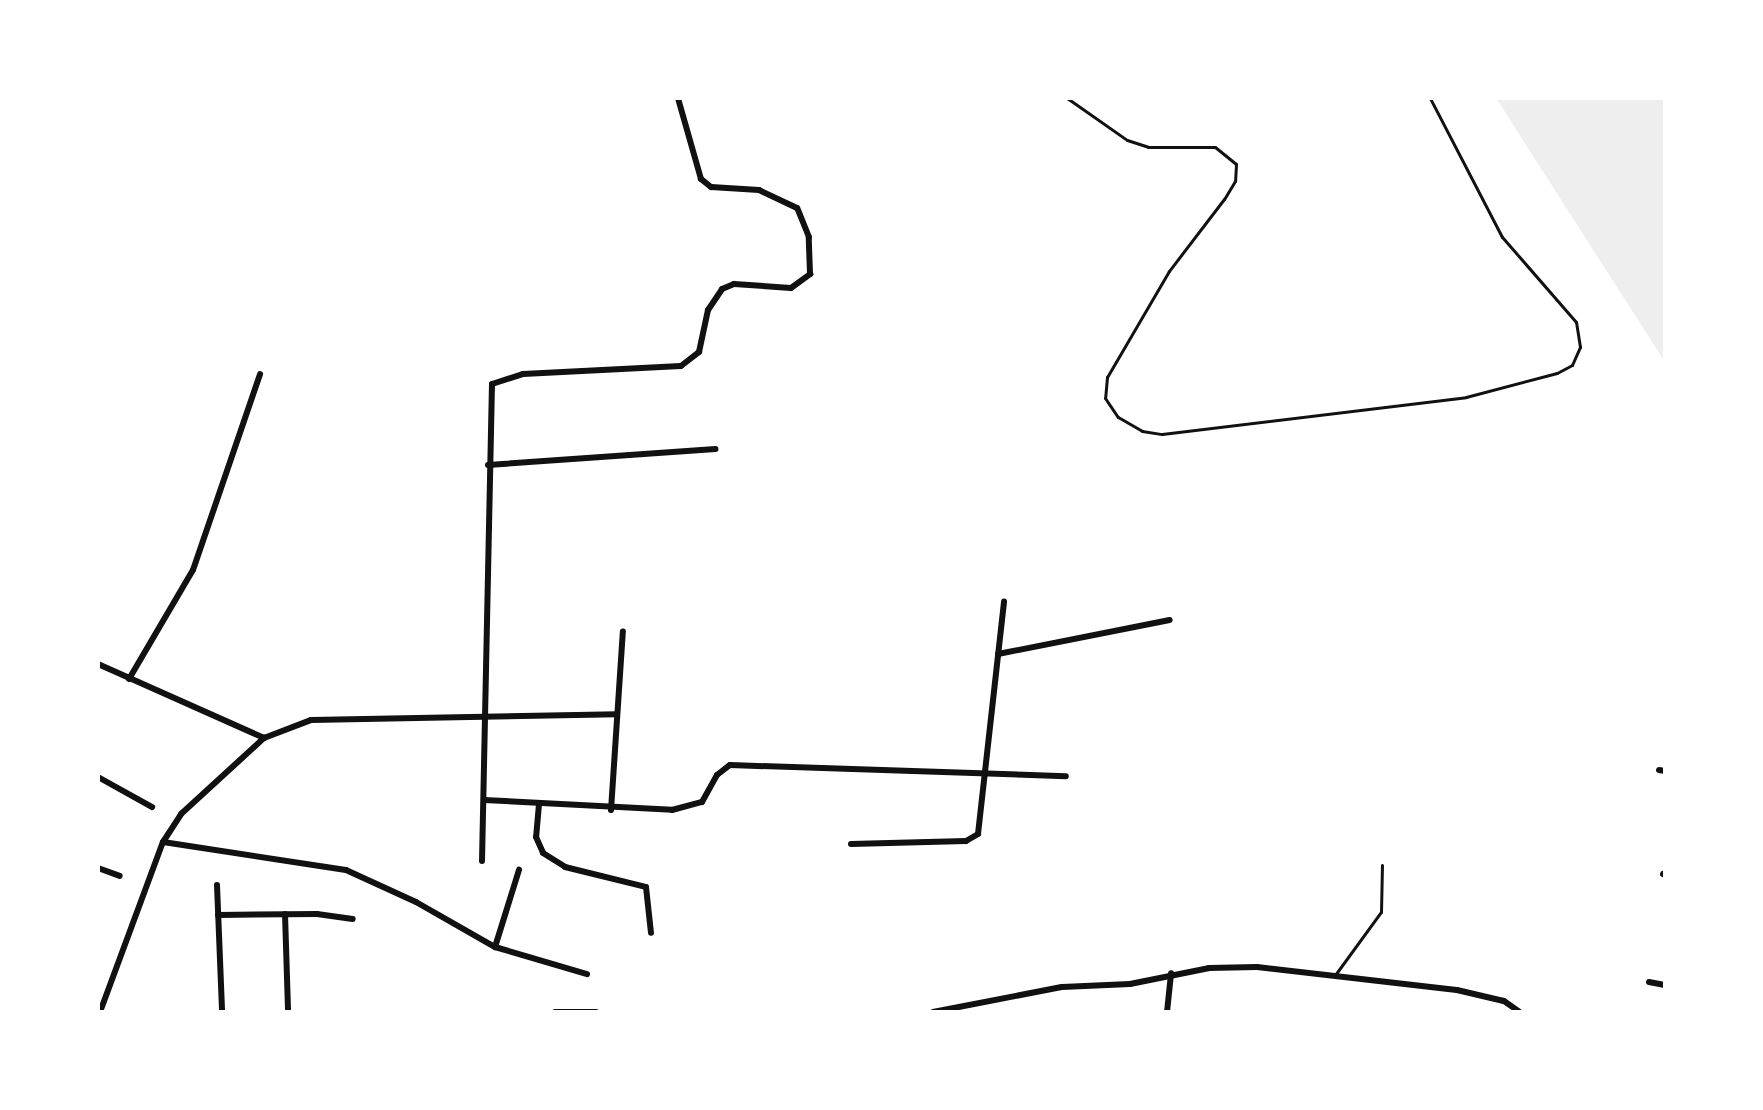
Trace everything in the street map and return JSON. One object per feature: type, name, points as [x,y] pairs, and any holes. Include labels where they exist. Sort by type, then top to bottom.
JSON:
[{"type":"street","points":[[482,861],[487,716],[489,389],[497,379],[681,366],[699,352],[708,310],[722,289],[734,284],[791,288],[810,274],[809,237],[797,208],[759,190],[711,187],[701,179],[678,98]]},
{"type":"street","points":[[129,679],[193,570],[260,374]]},
{"type":"street","points":[[488,465],[715,449]]},
{"type":"street","points":[[851,844],[974,838],[986,773],[1004,601]]},
{"type":"street","points":[[998,654],[1170,620]]},
{"type":"street","points":[[611,810],[623,631]]},
{"type":"street","points":[[98,664],[264,738]]},
{"type":"street","points":[[100,1012],[163,842],[189,805],[264,738],[311,720],[617,714]]},
{"type":"street","points":[[484,800],[611,810],[672,810],[702,802],[721,770],[730,765],[1066,776]]},
{"type":"street","points":[[98,777],[152,807]]},
{"type":"street","points":[[539,804],[536,837],[543,853],[565,867],[646,887],[651,933]]},
{"type":"street","points":[[163,842],[346,870],[416,902],[495,947],[587,974]]},
{"type":"street","points":[[98,868],[120,876]]},
{"type":"street","points":[[495,947],[519,870]]},
{"type":"street","points":[[217,885],[222,1012]]},
{"type":"street","points":[[218,915],[285,914],[353,919]]},
{"type":"street","points":[[285,914],[288,1012]]},
{"type":"street","points":[[933,1012],[1171,973],[1257,967],[1335,975],[1385,985],[1457,990],[1504,1001],[1520,1012]]},
{"type":"street","points":[[1167,1012],[1171,973]]},
{"type":"street","points":[[1649,982],[1665,985]]},
{"type":"street","points":[[555,1012],[596,1012]]},
{"type":"lane","points":[[1067,98],[1140,145],[1215,147],[1236,164],[1235,181],[1169,271],[1107,377],[1105,398],[1118,417],[1142,431],[1162,434],[1466,397],[1572,365],[1580,347],[1580,330],[1502,237],[1430,98]]},
{"type":"lane","points":[[1335,975],[1381,912],[1382,865]]},
{"type":"shaded area","points":[[1496,98],[1665,98],[1665,362],[1588,242]]}]
